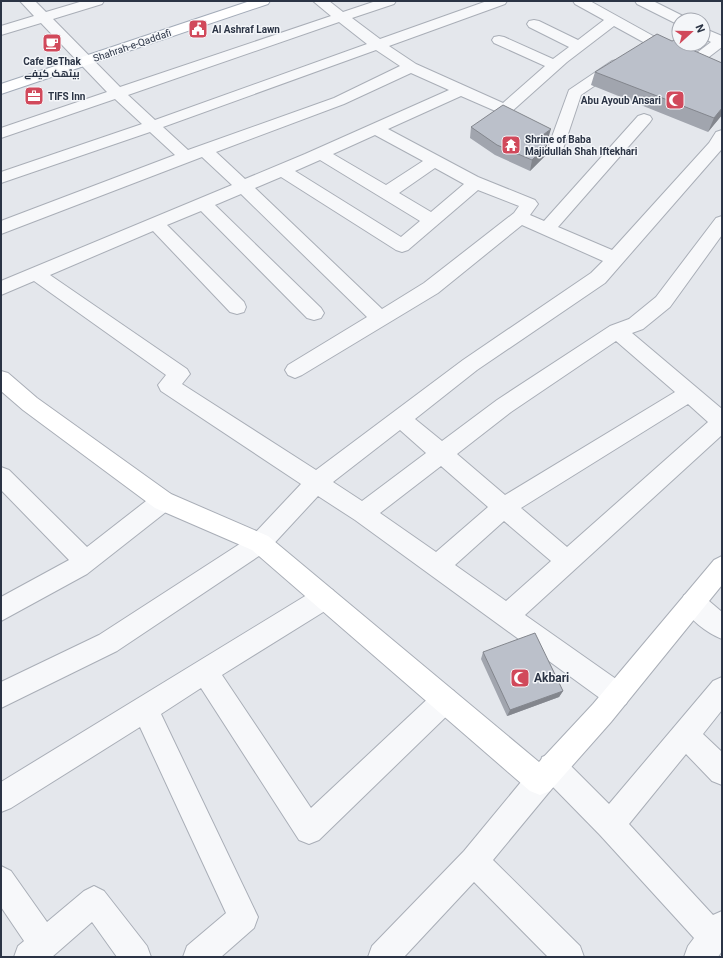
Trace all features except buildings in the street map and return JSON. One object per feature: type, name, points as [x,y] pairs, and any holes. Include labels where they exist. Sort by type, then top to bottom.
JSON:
[{"type":"street","points":[[27,1],[76,49],[118,94],[186,157]]},
{"type":"street","points":[[1,31],[97,1]]},
{"type":"street","name":"Shahrah-e-Qaddafi","points":[[61,54],[227,1]]},
{"type":"street","name":"Shahrah-e-Qaddafi","points":[[1,89],[263,1]]},
{"type":"street","points":[[320,1],[378,45],[411,67],[505,110],[555,65],[614,19]]},
{"type":"street","points":[[1,133],[389,1]]},
{"type":"street","points":[[1,178],[152,126],[500,1]]},
{"type":"street","points":[[580,1],[650,40],[722,74]]},
{"type":"street","points":[[650,2],[671,15]]},
{"type":"street","points":[[534,24],[579,46]]},
{"type":"street","points":[[695,61],[722,41],[711,36]]},
{"type":"street","points":[[499,40],[555,65]]},
{"type":"street","points":[[557,145],[574,94],[650,40]]},
{"type":"street","points":[[1,228],[186,157],[339,101],[411,67]]},
{"type":"street","points":[[1,288],[321,154],[462,90]]},
{"type":"street","points":[[547,228],[644,119]]},
{"type":"street","points":[[295,370],[431,288],[520,216],[529,204],[476,183],[376,129]]},
{"type":"street","points":[[1,695],[108,643],[260,543],[317,482],[470,365],[598,278],[715,146],[722,135]]},
{"type":"street","points":[[206,150],[381,319]]},
{"type":"street","points":[[321,154],[432,220]]},
{"type":"street","points":[[387,193],[434,161]]},
{"type":"street","points":[[282,170],[402,246],[476,183]]},
{"type":"street","points":[[203,203],[314,313]]},
{"type":"street","points":[[520,216],[615,259]]},
{"type":"street","points":[[363,513],[504,406],[617,332],[636,324],[663,302],[722,222]]},
{"type":"street","points":[[155,223],[236,307]]},
{"type":"street","points":[[35,273],[180,374],[168,385],[363,513],[617,695]]},
{"type":"street","points":[[507,616],[722,421],[617,332]]},
{"type":"street","points":[[1,379],[30,404],[163,501],[260,543],[445,700],[546,774],[610,825],[711,940]]},
{"type":"street","points":[[437,566],[504,507],[690,393]]},
{"type":"street","points":[[400,418],[568,561]]},
{"type":"street","points":[[1,476],[85,562]]},
{"type":"street","points":[[1,610],[79,567],[163,501]]},
{"type":"street","points":[[383,957],[474,861],[546,774],[617,695],[722,567]]},
{"type":"street","points":[[1,798],[324,598]]},
{"type":"street","points":[[692,603],[722,627]]},
{"type":"street","points":[[205,671],[309,830],[445,700]]},
{"type":"street","points":[[610,825],[722,690]]},
{"type":"street","points":[[145,709],[243,917],[198,957]]},
{"type":"street","points":[[685,735],[722,771]]},
{"type":"street","points":[[474,861],[569,957]]},
{"type":"street","points":[[1,881],[36,950],[94,901],[136,957]]},
{"type":"place","name":"Al Ashraf Lawn","points":[[198,29]]},
{"type":"place","name":"Cafe BeThak بیٹھک کیفے","points":[[52,43]]},
{"type":"place","name":"TIFS Inn","points":[[34,96]]},
{"type":"place","name":"Abu Ayoub Ansari","points":[[675,100]]},
{"type":"place","name":"Shrine of Baba Majidullah Shah Iftekhari","points":[[511,145]]},
{"type":"place","name":"Akbari","points":[[520,678]]}]
